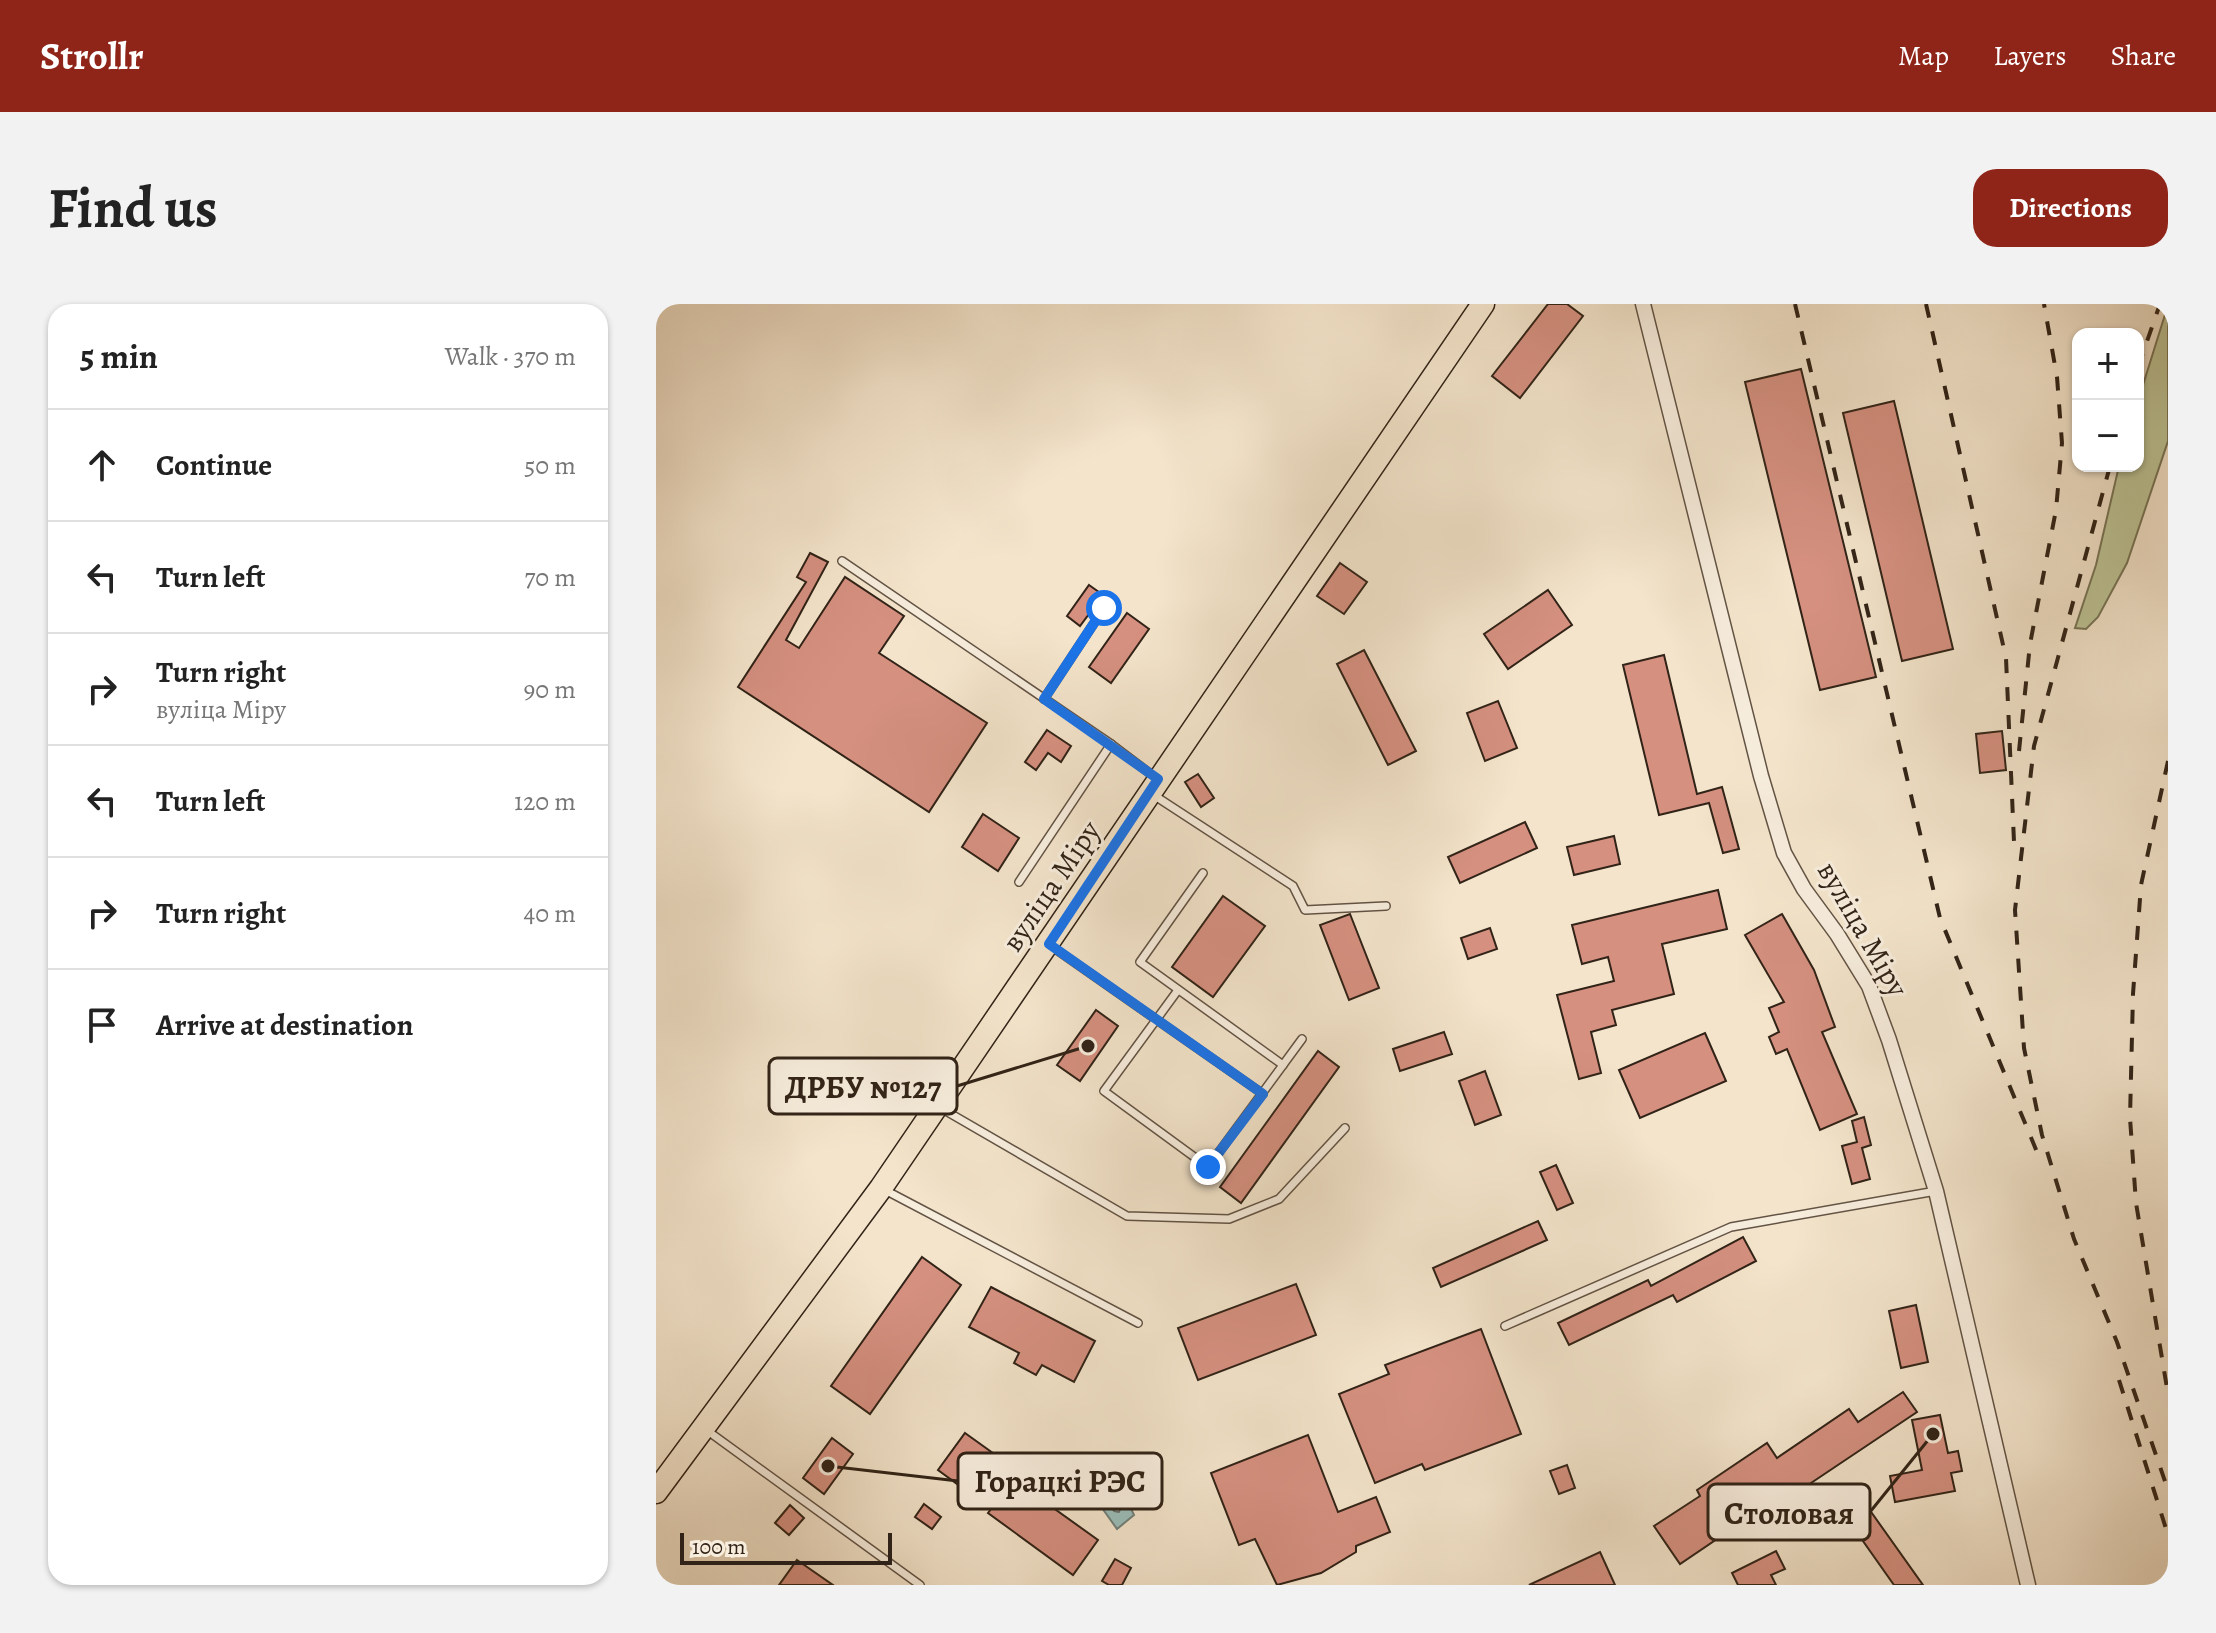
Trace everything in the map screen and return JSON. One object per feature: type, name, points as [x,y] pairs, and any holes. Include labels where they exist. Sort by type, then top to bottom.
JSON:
[{"type":"main road","name":"вуліца Міру","points":[[656,1492],[881,1188],[1483,304]]},
{"type":"street","name":"вуліца Міру","points":[[1643,304],[1761,776],[1784,853],[1804,889],[1869,986],[1936,1191],[2028,1585]]},
{"type":"lane","points":[[842,561],[1111,744],[1154,786],[1293,886],[1305,910],[1386,906]]},
{"type":"lane","points":[[1044,699],[1104,608]]},
{"type":"lane","points":[[1019,882],[1111,744]]},
{"type":"lane","points":[[1203,873],[1140,962],[1283,1065]]},
{"type":"lane","points":[[1049,944],[1263,1094]]},
{"type":"lane","points":[[1178,990],[1104,1091],[1208,1167],[1302,1039]]},
{"type":"lane","points":[[937,1106],[1127,1216],[1229,1219],[1279,1199],[1345,1128]]},
{"type":"lane","points":[[881,1188],[1138,1323]]},
{"type":"lane","points":[[1505,1326],[1731,1227],[1936,1191]]},
{"type":"lane","points":[[703,1428],[920,1585]]},
{"type":"green space","points":[[2168,305],[2168,441],[2127,563],[2098,617],[2086,629],[2075,628],[2096,565],[2118,472],[2144,472],[2144,382]]},
{"type":"water","points":[[1109,1462],[1134,1515],[1117,1529],[1090,1491],[1094,1472]]},
{"type":"building","points":[[1548,304],[1567,304],[1583,316],[1520,398],[1492,376]]},
{"type":"building","points":[[1801,369],[1876,677],[1820,690],[1745,382]]},
{"type":"building","points":[[1894,401],[1953,649],[1902,661],[1843,413]]},
{"type":"building","points":[[810,553],[828,562],[786,640],[799,648],[845,577],[904,616],[879,653],[987,723],[929,812],[738,687],[806,582],[797,577]]},
{"type":"building","points":[[1340,563],[1367,582],[1344,614],[1317,596]]},
{"type":"building","points":[[1089,585],[1103,595],[1080,626],[1067,616]]},
{"type":"building","points":[[1548,590],[1572,625],[1508,669],[1484,634]]},
{"type":"building","points":[[1127,613],[1149,629],[1111,683],[1089,667]]},
{"type":"building","points":[[1364,650],[1416,751],[1388,765],[1337,664]]},
{"type":"building","points":[[1664,655],[1697,794],[1722,787],[1739,849],[1723,853],[1709,803],[1659,815],[1623,665]]},
{"type":"building","points":[[1498,701],[1517,748],[1485,761],[1467,713]]},
{"type":"building","points":[[1047,730],[1071,746],[1061,762],[1048,753],[1036,770],[1025,762]]},
{"type":"building","points":[[2002,731],[2006,770],[1980,773],[1976,734]]},
{"type":"building","points":[[1198,774],[1214,798],[1201,807],[1185,782]]},
{"type":"building","points":[[983,814],[1019,838],[998,871],[962,847]]},
{"type":"building","points":[[1525,822],[1537,848],[1460,883],[1448,857]]},
{"type":"building","points":[[1614,836],[1620,864],[1574,875],[1567,847]]},
{"type":"building","points":[[1718,890],[1727,929],[1662,944],[1674,994],[1612,1010],[1616,1025],[1591,1032],[1601,1073],[1579,1079],[1557,995],[1614,981],[1608,957],[1582,964],[1572,925]]},
{"type":"building","points":[[1223,896],[1265,926],[1213,997],[1172,967]]},
{"type":"building","points":[[1350,914],[1379,988],[1349,1000],[1320,925]]},
{"type":"building","points":[[1782,914],[1814,970],[1835,1027],[1822,1032],[1857,1114],[1820,1130],[1787,1049],[1776,1054],[1769,1037],[1779,1032],[1769,1008],[1784,1002],[1745,935]]},
{"type":"building","points":[[1490,928],[1497,949],[1468,959],[1461,938]]},
{"type":"building","points":[[1096,1010],[1118,1026],[1080,1081],[1057,1065]]},
{"type":"building","points":[[1444,1032],[1452,1054],[1400,1071],[1393,1049]]},
{"type":"building","points":[[1705,1033],[1726,1081],[1640,1118],[1619,1070]]},
{"type":"building","points":[[1318,1051],[1339,1067],[1241,1203],[1220,1187]]},
{"type":"building","points":[[1485,1071],[1501,1115],[1475,1125],[1459,1081]]},
{"type":"building","points":[[1864,1117],[1871,1145],[1862,1148],[1870,1179],[1852,1184],[1842,1146],[1857,1142],[1852,1121]]},
{"type":"building","points":[[1556,1165],[1573,1203],[1557,1210],[1540,1172]]},
{"type":"building","points":[[1538,1221],[1547,1240],[1441,1287],[1433,1268]]},
{"type":"building","points":[[1743,1237],[1756,1261],[1677,1302],[1673,1295],[1569,1345],[1558,1323],[1648,1280],[1651,1286]]},
{"type":"building","points":[[922,1257],[961,1285],[870,1414],[831,1386]]},
{"type":"building","points":[[1296,1284],[1316,1335],[1198,1380],[1178,1328]]},
{"type":"building","points":[[991,1287],[1095,1341],[1074,1382],[1042,1365],[1036,1375],[1014,1363],[1019,1353],[969,1327]]},
{"type":"building","points":[[1916,1305],[1928,1362],[1901,1368],[1889,1311]]},
{"type":"building","points":[[1481,1329],[1521,1434],[1425,1470],[1422,1464],[1375,1483],[1339,1394],[1389,1374],[1385,1365]]},
{"type":"building","points":[[1903,1392],[1917,1412],[1729,1538],[1726,1533],[1680,1564],[1654,1526],[1700,1496],[1697,1490],[1767,1443],[1777,1458],[1849,1409],[1858,1422]]},
{"type":"building","points":[[1940,1415],[1948,1453],[1958,1451],[1962,1471],[1951,1473],[1955,1491],[1895,1502],[1890,1476],[1922,1470],[1912,1420]]},
{"type":"building","points":[[965,1433],[997,1456],[987,1469],[1009,1485],[1013,1479],[1098,1540],[1073,1575],[988,1513],[991,1509],[938,1470]]},
{"type":"building","points":[[1308,1435],[1338,1512],[1376,1497],[1390,1532],[1356,1546],[1356,1552],[1321,1573],[1277,1585],[1255,1539],[1239,1545],[1211,1473]]},
{"type":"building","points":[[832,1438],[853,1454],[824,1494],[803,1478]]},
{"type":"building","points":[[1567,1465],[1575,1488],[1559,1494],[1550,1471]]},
{"type":"building","points":[[1853,1486],[1923,1585],[1894,1585],[1834,1500]]},
{"type":"building","points":[[924,1504],[941,1517],[932,1529],[915,1517]]},
{"type":"building","points":[[790,1505],[804,1518],[789,1535],[775,1523]]},
{"type":"building","points":[[1776,1551],[1785,1569],[1771,1575],[1776,1585],[1738,1585],[1732,1573]]},
{"type":"building","points":[[1600,1552],[1615,1585],[1529,1585]]},
{"type":"building","points":[[1115,1559],[1131,1568],[1122,1585],[1109,1585],[1102,1581]]},
{"type":"building","points":[[797,1560],[833,1585],[779,1585]]},
{"type":"railway","points":[[1795,304],[1940,918],[2037,1152]]},
{"type":"railway","points":[[1926,304],[2006,658],[2014,842]]},
{"type":"railway","points":[[2019,751],[2030,644],[2056,510],[2062,443],[2057,377],[2044,304]]},
{"type":"railway","points":[[2144,350],[2160,304]]},
{"type":"railway","points":[[2108,472],[2034,746],[2015,910],[2024,1048],[2042,1135],[2074,1239],[2117,1342],[2168,1490]]},
{"type":"railway","points":[[2168,761],[2141,885],[2133,994],[2130,1118],[2136,1203],[2168,1394]]},
{"type":"railway","points":[[2119,1380],[2168,1535]]},
{"type":"place","name":"ДРБУ №127","points":[[1088,1046]]},
{"type":"place","name":"Столовая","points":[[1933,1434]]},
{"type":"place","name":"Горацкі РЭС","points":[[828,1466]]},
{"type":"route","points":[[1104,608],[1044,699],[1158,779],[1049,944],[1263,1094],[1208,1167]]}]
